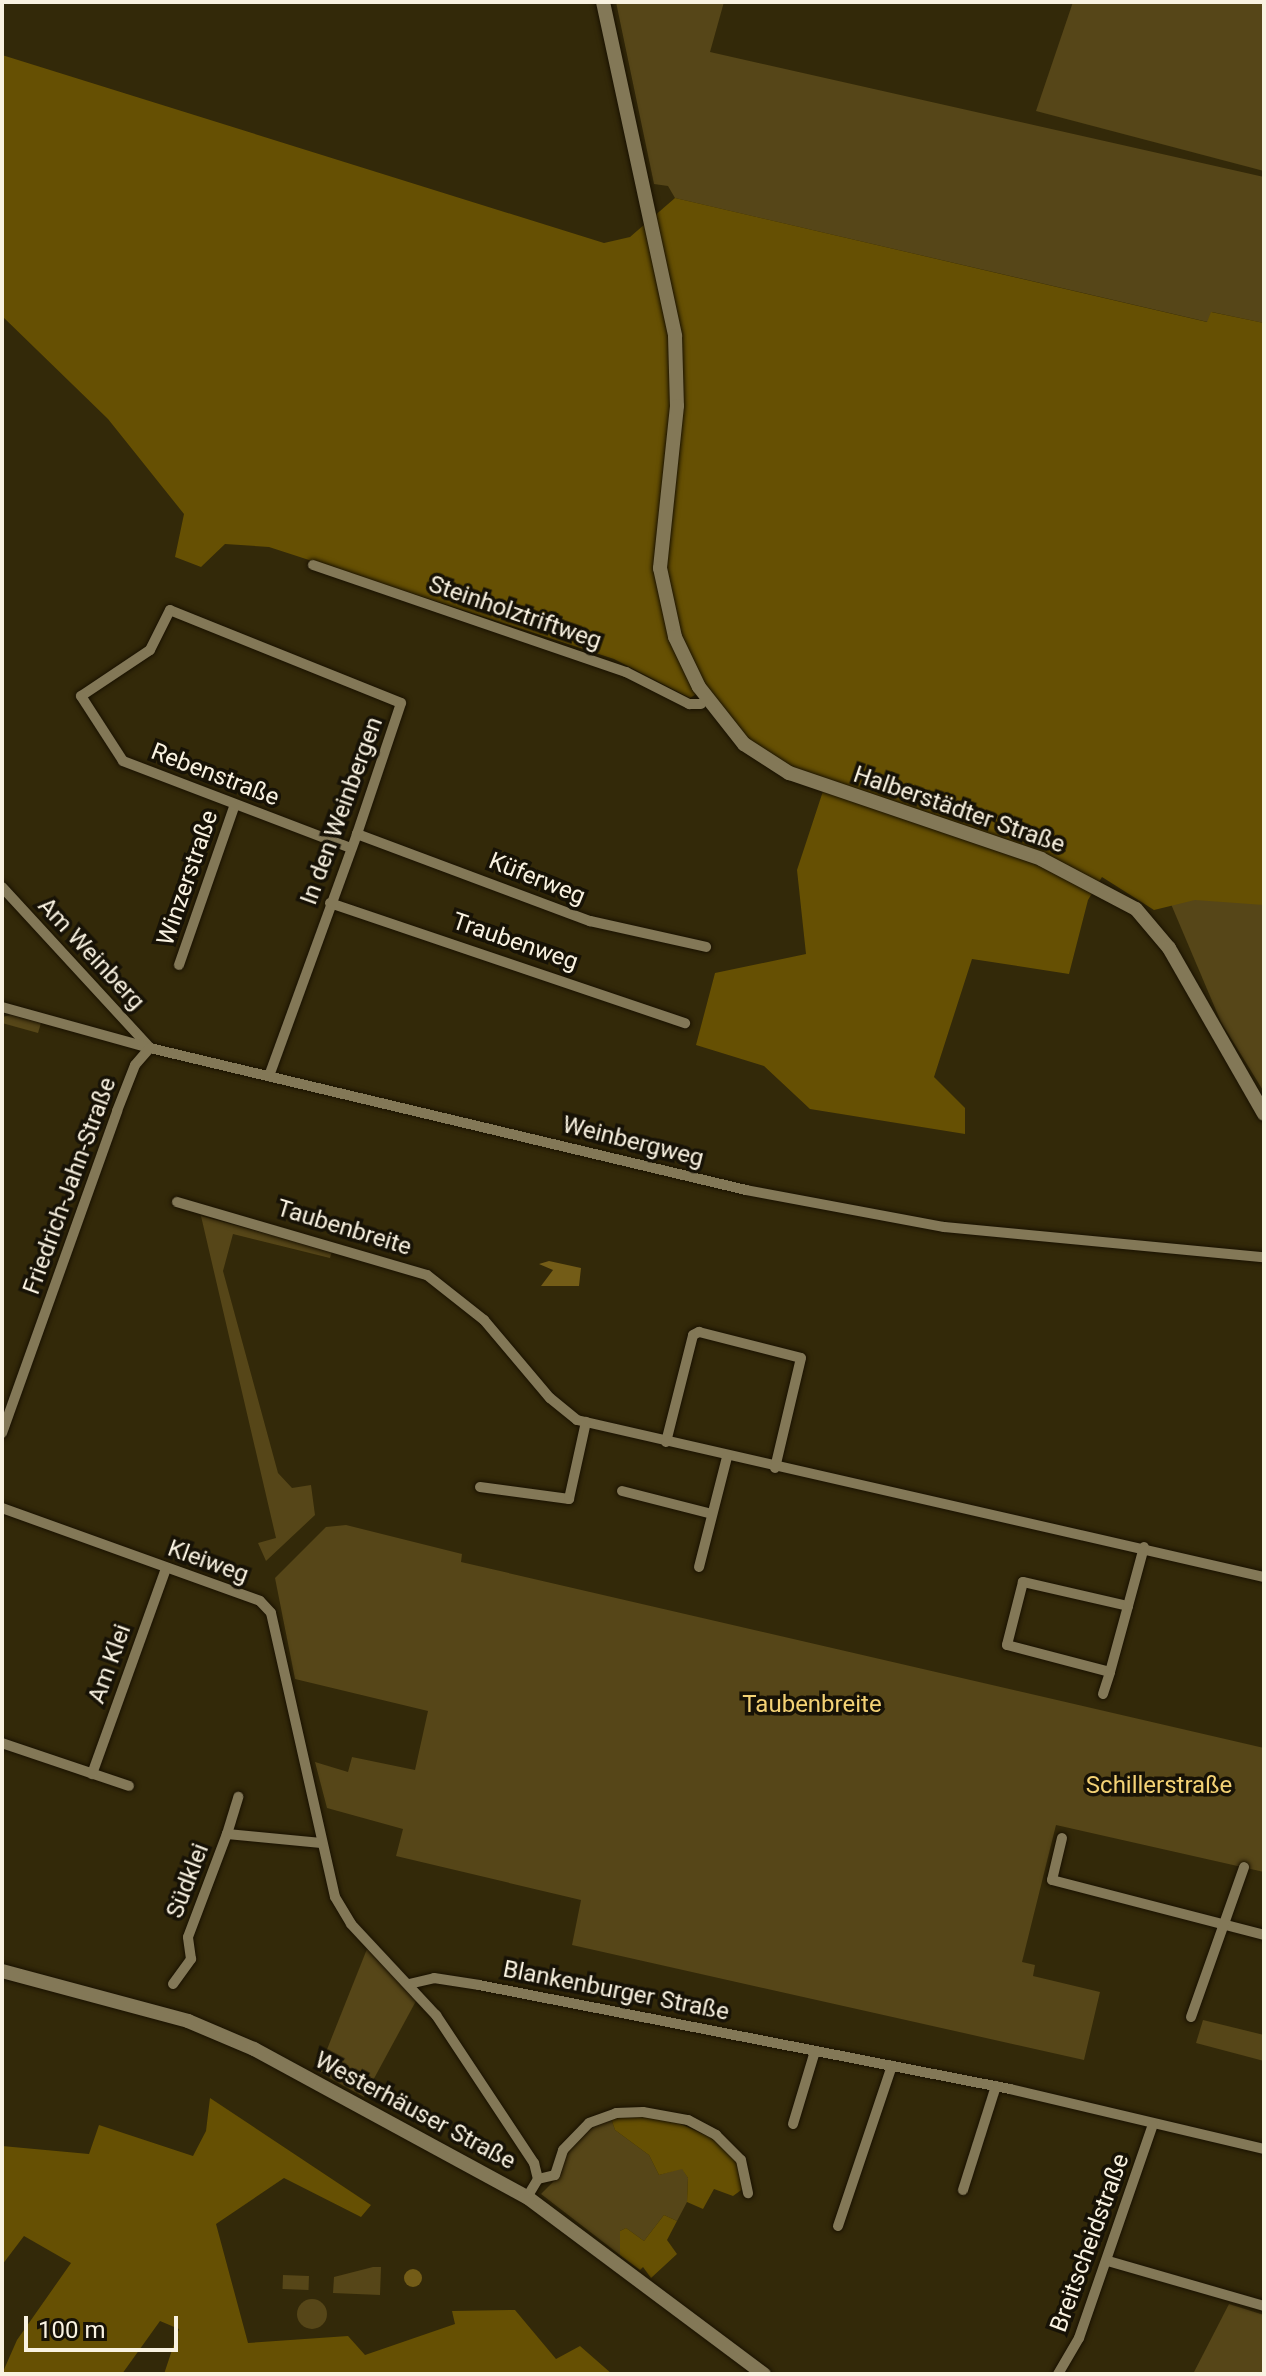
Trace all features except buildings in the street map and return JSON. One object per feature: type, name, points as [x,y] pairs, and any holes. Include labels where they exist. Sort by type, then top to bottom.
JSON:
[{"type":"main road","name":"Halberstädter Straße","points":[[603,2],[676,345],[677,406],[660,568],[675,637],[699,687],[744,744],[789,773],[1041,859],[1136,909],[1169,948],[1264,1114]]},
{"type":"main road","name":"Westerhäuser Straße","points":[[2,1971],[224,2035],[527,2197],[764,2374]]},
{"type":"street","name":"Steinholztriftweg","points":[[313,565],[626,672],[689,704],[701,704]]},
{"type":"street","name":"Rebenstraße","points":[[170,610],[150,650],[81,696],[123,761],[351,848]]},
{"type":"street","name":"In den Weinbergen","points":[[170,610],[401,703],[269,1076]]},
{"type":"street","name":"Winzerstraße","points":[[179,965],[235,804]]},
{"type":"street","name":"Küferweg","points":[[357,834],[590,921],[706,947]]},
{"type":"street","name":"Am Weinberg","points":[[2,887],[150,1048]]},
{"type":"street","name":"Traubenweg","points":[[330,903],[685,1023]]},
{"type":"street","name":"Weinbergweg","points":[[2,1007],[150,1048],[746,1190],[908,1221],[1264,1257]]},
{"type":"street","name":"Friedrich-Jahn-Straße","points":[[2,1433],[117,1111],[135,1065],[150,1048]]},
{"type":"street","name":"Taubenbreite","points":[[177,1202],[351,1249],[427,1275],[484,1320],[558,1406],[586,1422],[775,1468],[840,1478],[1264,1577]]},
{"type":"street","points":[[666,1442],[693,1335],[713,1335],[801,1358],[775,1468]]},
{"type":"street","points":[[480,1487],[569,1499],[586,1422]]},
{"type":"street","points":[[699,1567],[727,1457]]},
{"type":"street","points":[[622,1491],[712,1514]]},
{"type":"street","name":"Kleiweg","points":[[2,1508],[260,1601],[271,1613],[331,1884],[351,1924],[409,1984]]},
{"type":"street","points":[[1103,1694],[1144,1547]]},
{"type":"street","name":"Am Klei","points":[[92,1774],[166,1568]]},
{"type":"street","points":[[1110,1672],[1008,1647],[1018,1587],[1026,1582],[1128,1606]]},
{"type":"street","points":[[2,1743],[129,1786]]},
{"type":"street","name":"Südklei","points":[[173,1984],[191,1959],[188,1937],[238,1797]]},
{"type":"street","name":"Südklei","points":[[227,1834],[322,1843]]},
{"type":"street","points":[[1062,1838],[1052,1880],[1264,1935]]},
{"type":"street","points":[[1191,2017],[1244,1867]]},
{"type":"street","name":"Blankenburger Straße","points":[[409,1984],[447,1979],[996,2086],[1264,2149]]},
{"type":"street","points":[[409,1984],[436,2015],[534,2163],[538,2179]]},
{"type":"street","points":[[793,2124],[815,2051]]},
{"type":"street","points":[[838,2226],[892,2066]]},
{"type":"street","points":[[963,2190],[996,2086]]},
{"type":"street","points":[[527,2197],[538,2179],[555,2175],[563,2150],[589,2123],[616,2113],[643,2112],[688,2120],[716,2135],[741,2160],[748,2193]]},
{"type":"street","name":"Breitscheidstraße","points":[[1058,2374],[1079,2338],[1153,2124]]},
{"type":"street","points":[[1108,2261],[1264,2306]]},
{"type":"green space","points":[[616,2],[724,2],[710,52],[1264,177],[1264,323],[1212,312],[1208,322],[675,198],[668,186],[654,184]]},
{"type":"green space","points":[[1073,2],[1264,2],[1264,171],[1036,111]]},
{"type":"green space","points":[[1168,897],[1264,901],[1264,1092],[1221,1022]]},
{"type":"green space","points":[[11,1015],[41,1023],[38,1033],[2,1023],[2,1017]]},
{"type":"green space","points":[[201,1216],[332,1251],[330,1258],[233,1234],[223,1271],[278,1473],[292,1488],[311,1485],[315,1515],[266,1561],[258,1543],[276,1538]]},
{"type":"green space","name":"Schillerstraße","points":[[346,1525],[462,1554],[461,1562],[1264,1748],[1264,1872],[1056,1825],[1022,1962],[1035,1965],[1033,1976],[1100,1992],[1084,2060],[572,1945],[581,1900],[396,1856],[403,1829],[327,1808],[315,1762],[348,1772],[352,1757],[415,1770],[428,1711],[295,1679],[275,1578],[326,1527]]},
{"type":"green space","points":[[367,1949],[416,2001],[364,2097],[318,2072]]},
{"type":"green space","points":[[1203,2020],[1264,2035],[1264,2061],[1196,2043]]},
{"type":"green space","points":[[611,2118],[615,2130],[649,2155],[659,2175],[682,2168],[688,2178],[687,2202],[677,2221],[664,2215],[644,2241],[626,2228],[620,2231],[620,2255],[541,2194],[561,2174],[567,2151],[590,2126]]},
{"type":"green space","points":[[381,2267],[380,2295],[333,2293],[334,2277]]},
{"type":"green space","points":[[283,2275],[309,2276],[308,2290],[283,2289]]},
{"type":"green space","points":[[312,2299],[323,2303],[327,2314],[323,2325],[312,2329],[301,2325],[297,2314],[301,2303]]},
{"type":"green space","points":[[1229,2304],[1264,2315],[1264,2374],[1193,2374]]},
{"type":"shaded area","points":[[2,55],[604,243],[630,237],[675,198],[1207,322],[1211,312],[1264,323],[1264,905],[1195,900],[1154,910],[1102,877],[1088,900],[1069,974],[972,959],[934,1077],[965,1108],[965,1134],[810,1109],[764,1066],[696,1045],[715,973],[806,954],[797,870],[826,782],[791,768],[739,732],[706,688],[690,698],[614,659],[269,547],[225,544],[201,567],[175,557],[184,514],[108,419],[2,316]]},
{"type":"shaded area","points":[[549,1261],[581,1268],[579,1286],[541,1286],[553,1270],[539,1264]]},
{"type":"shaded area","points":[[210,2098],[371,2205],[361,2217],[284,2178],[216,2224],[248,2343],[348,2336],[365,2355],[455,2324],[452,2311],[515,2310],[556,2359],[580,2346],[612,2374],[164,2374],[179,2329],[160,2321],[122,2374],[2,2374],[17,2340],[71,2263],[24,2236],[2,2265],[2,2146],[89,2154],[99,2125],[193,2156],[206,2131]]},
{"type":"shaded area","points":[[643,2117],[676,2122],[712,2138],[737,2162],[744,2188],[733,2196],[714,2189],[703,2209],[687,2202],[688,2178],[682,2169],[659,2175],[649,2155],[615,2130],[611,2118]]},
{"type":"shaded area","points":[[664,2215],[677,2221],[667,2240],[677,2254],[651,2278],[643,2267],[640,2270],[620,2255],[620,2231],[626,2228],[644,2241]]},
{"type":"shaded area","points":[[413,2269],[422,2278],[413,2287],[404,2278]]}]
